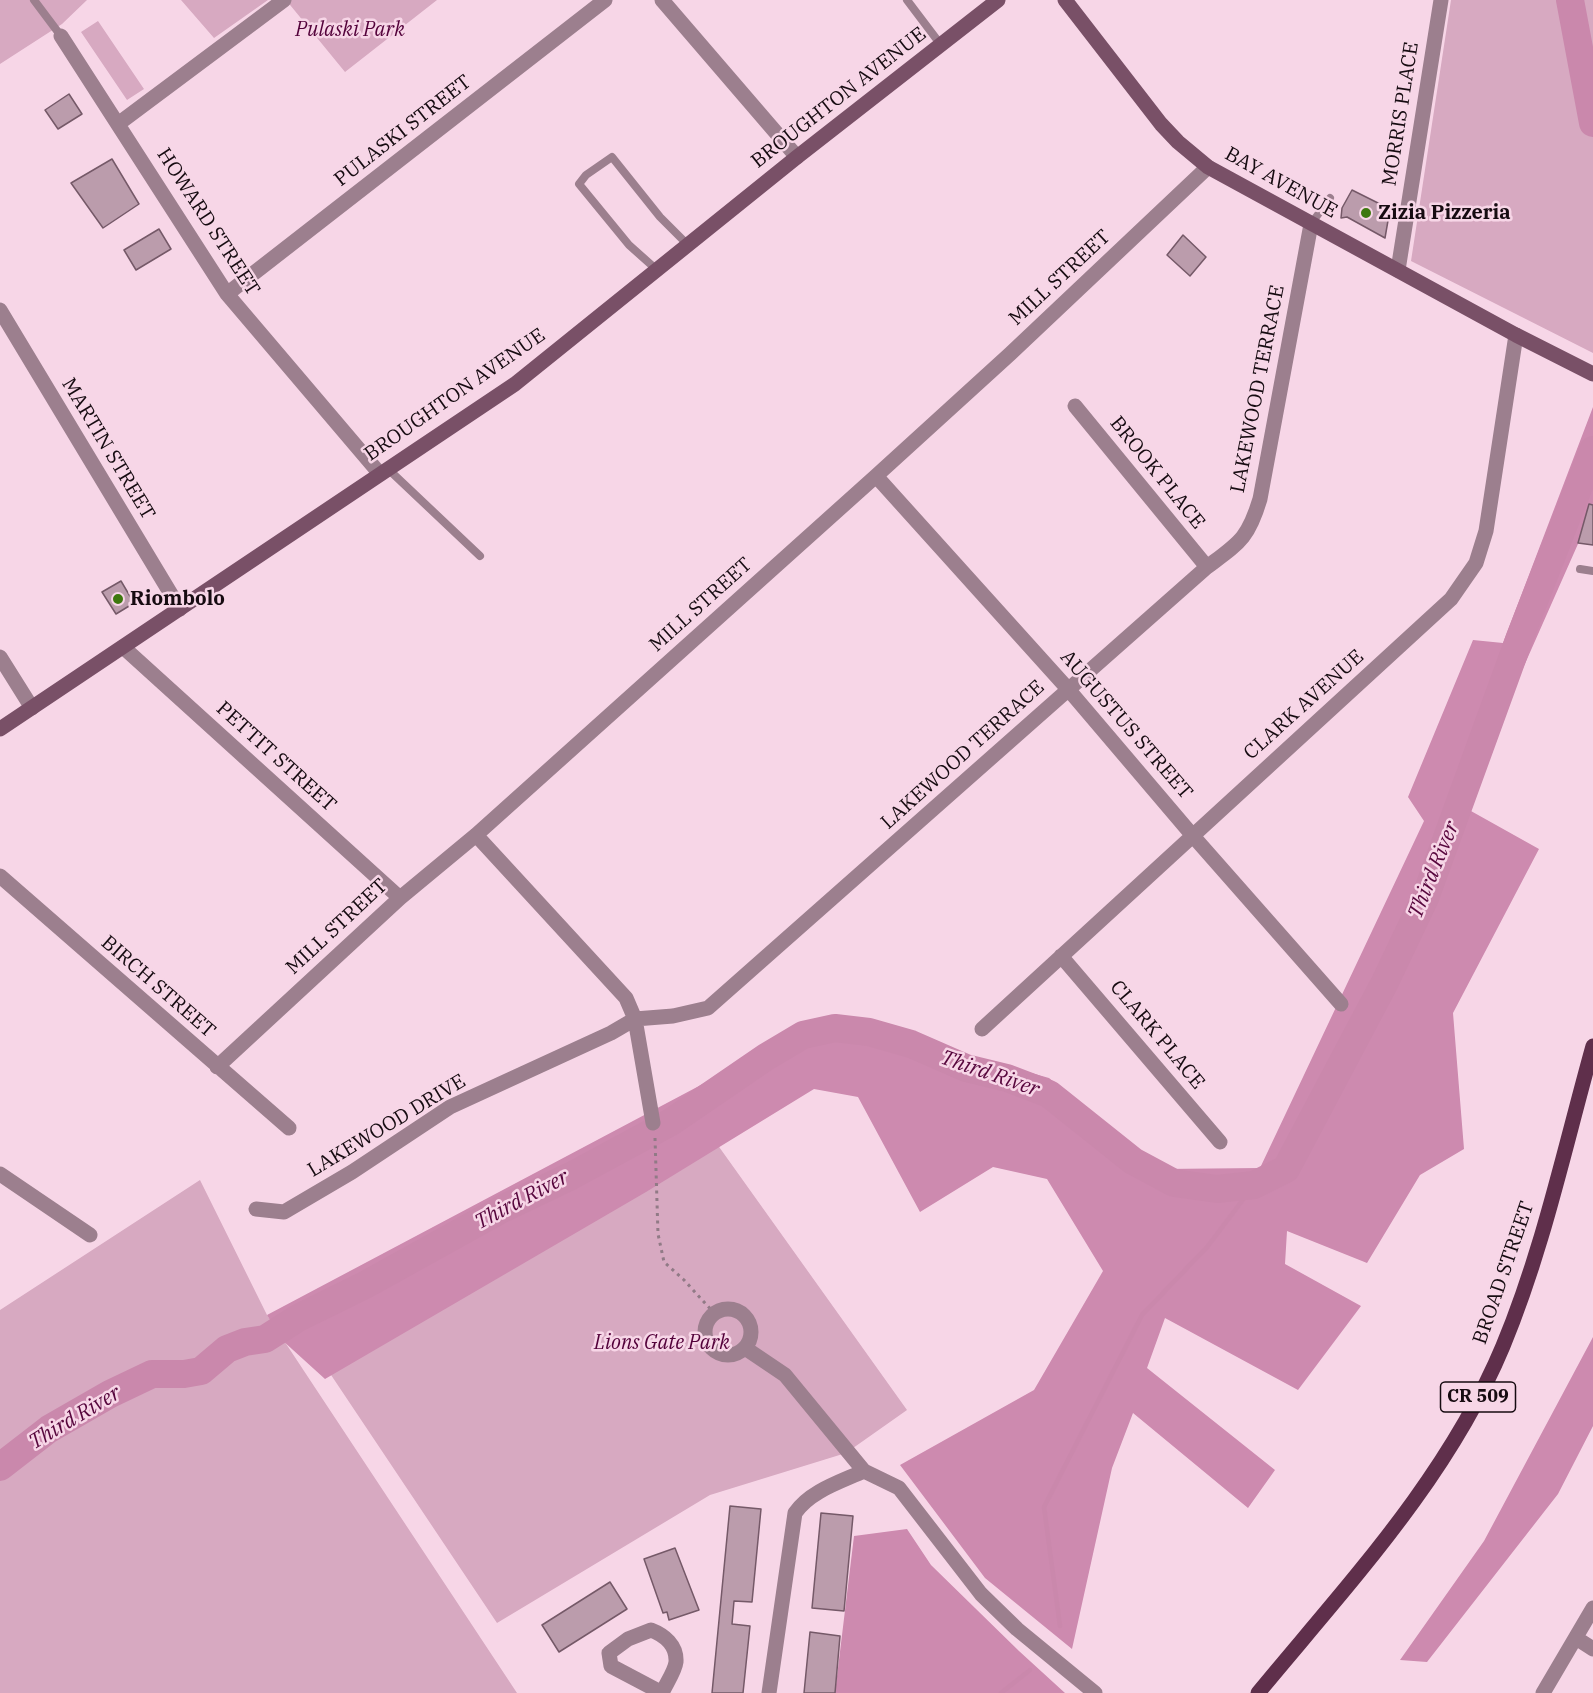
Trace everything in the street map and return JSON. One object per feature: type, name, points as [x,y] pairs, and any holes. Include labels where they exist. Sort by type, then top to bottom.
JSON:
[{"type":"main road","name":"BROAD STREET","points":[[1258,1693],[1390,1534],[1419,1494],[1477,1399],[1502,1348],[1535,1257],[1593,1046]]},
{"type":"street","points":[[118,124],[284,0]]},
{"type":"street","name":"PULASKI STREET","points":[[226,294],[605,0]]},
{"type":"street","points":[[662,0],[796,158]]},
{"type":"street","name":"BROUGHTON AVENUE","points":[[0,729],[516,384],[796,158],[998,0]]},
{"type":"street","name":"BAY AVENUE","points":[[1065,0],[1161,124],[1178,142],[1208,167],[1516,335],[1593,374]]},
{"type":"street","name":"MORRIS PLACE","points":[[1398,270],[1441,0]]},
{"type":"street","name":"HOWARD STREET","points":[[61,36],[226,294],[384,472]]},
{"type":"street","name":"MILL STREET","points":[[217,1067],[400,898],[476,835],[876,476],[1010,354],[1208,167]]},
{"type":"street","name":"LAKEWOOD TERRACE","points":[[635,1019],[691,1013],[708,1008],[1207,567],[1240,542],[1252,524],[1257,507],[1311,224]]},
{"type":"street","name":"MARTIN STREET","points":[[0,310],[180,609]]},
{"type":"street","name":"CLARK AVENUE","points":[[982,1029],[1451,599],[1476,563],[1486,531],[1516,335]]},
{"type":"street","name":"BROOK PLACE","points":[[1074,406],[1207,567]]},
{"type":"street","name":"AUGUSTUS STREET","points":[[876,476],[1068,689],[1192,836],[1341,1004]]},
{"type":"street","name":"PETTIT STREET","points":[[123,647],[400,898]]},
{"type":"street","points":[[0,657],[32,708]]},
{"type":"street","points":[[476,835],[626,998],[635,1019],[653,1123]]},
{"type":"street","name":"BIRCH STREET","points":[[0,876],[289,1128]]},
{"type":"street","name":"CLARK PLACE","points":[[1061,956],[1220,1142]]},
{"type":"street","name":"LAKEWOOD DRIVE","points":[[256,1209],[284,1212],[352,1172],[450,1107],[611,1033],[635,1019]]},
{"type":"street","points":[[0,1174],[90,1235]]},
{"type":"street","points":[[728,1308],[743,1313],[751,1326],[749,1341],[739,1353],[723,1355],[710,1347],[706,1341],[705,1325],[714,1312],[728,1308]]},
{"type":"street","points":[[745,1348],[785,1375],[864,1471],[899,1488],[981,1594],[1017,1629],[1095,1693]]},
{"type":"street","points":[[769,1693],[795,1513],[801,1503],[815,1494],[864,1471]]},
{"type":"street","points":[[1543,1693],[1593,1608]]},
{"type":"street","points":[[651,1630],[664,1635],[673,1647],[676,1662],[662,1693],[611,1666],[609,1653],[628,1639],[651,1630]]},
{"type":"street","points":[[1576,1638],[1593,1649]]},
{"type":"lane","points":[[34,0],[61,36]]},
{"type":"lane","points":[[907,0],[941,45]]},
{"type":"lane","points":[[657,270],[629,245],[579,184],[586,175],[612,157],[660,217],[688,245]]},
{"type":"lane","points":[[1311,224],[1330,198]]},
{"type":"lane","points":[[384,472],[480,556]]},
{"type":"lane","points":[[1580,569],[1593,571]]},
{"type":"path","points":[[656,1139],[658,1234],[664,1262],[714,1312]]},
{"type":"green space","points":[[0,0],[87,0],[62,24],[0,64]]},
{"type":"green space","name":"Pulaski Park","points":[[181,0],[268,0],[214,38]]},
{"type":"green space","name":"Pulaski Park","points":[[286,0],[437,0],[345,72]]},
{"type":"green space","points":[[1451,0],[1593,0],[1593,353],[1411,261]]},
{"type":"green space","points":[[98,21],[144,89],[127,100],[81,32]]},
{"type":"green space","name":"Lions Gate Park","points":[[707,1130],[907,1410],[846,1453],[710,1495],[497,1623],[321,1360]]},
{"type":"green space","points":[[200,1180],[267,1315],[517,1693],[0,1693],[0,1310]]},
{"type":"shaded area","points":[[1593,407],[1593,510],[1462,806],[1539,849],[1453,1013],[1464,1149],[1420,1175],[1367,1263],[1287,1231],[1285,1264],[1361,1306],[1298,1390],[1165,1318],[1147,1368],[1275,1470],[1248,1508],[1133,1413],[1112,1468],[1072,1649],[985,1578],[900,1465],[1034,1390],[1103,1271],[1047,1179],[993,1167],[920,1212],[858,1097],[814,1089],[646,1192],[325,1379],[282,1340],[267,1315],[831,1016],[1049,1078],[1162,1169],[1260,1168],[1424,821],[1408,797],[1473,640],[1503,643]]},
{"type":"shaded area","points":[[1593,1337],[1593,1426],[1558,1494],[1427,1662],[1400,1660],[1484,1541]]},
{"type":"shaded area","points":[[907,1529],[931,1565],[1065,1693],[835,1693],[854,1536]]},
{"type":"building","points":[[69,94],[82,114],[58,129],[45,110]]},
{"type":"building","points":[[112,159],[139,204],[103,228],[71,183]]},
{"type":"building","name":"Zizia Pizzeria","points":[[1352,190],[1390,209],[1385,238],[1347,217],[1341,218],[1342,208]]},
{"type":"building","points":[[159,229],[171,249],[136,270],[124,250]]},
{"type":"building","points":[[1183,235],[1206,257],[1190,276],[1167,255]]},
{"type":"building","points":[[1589,504],[1593,505],[1593,545],[1578,543]]},
{"type":"building","points":[[121,581],[134,603],[116,614],[102,592]]},
{"type":"building","points":[[730,1506],[761,1509],[752,1602],[734,1601],[732,1624],[750,1626],[743,1693],[712,1693]]},
{"type":"building","points":[[821,1513],[853,1516],[844,1611],[812,1608]]},
{"type":"building","points":[[675,1548],[699,1610],[669,1620],[667,1612],[663,1613],[644,1559]]},
{"type":"building","points":[[610,1582],[627,1609],[559,1652],[542,1625]]},
{"type":"building","points":[[810,1632],[840,1636],[835,1693],[804,1693]]},
{"type":"waterway","name":"Third River","points":[[1570,0],[1593,123]]},
{"type":"waterway","name":"Third River","points":[[0,1467],[49,1429],[110,1394],[152,1374],[184,1374],[201,1371],[227,1349],[245,1342],[265,1339],[298,1318],[365,1285],[502,1209],[571,1176],[671,1122],[766,1057],[803,1035],[835,1028],[869,1032],[911,1044],[966,1068],[1007,1078],[1049,1094],[1133,1161],[1174,1183],[1217,1189],[1254,1185],[1286,1169],[1385,982],[1425,898],[1520,637],[1593,450]]},
{"type":"waterway","points":[[1060,1626],[1044,1507],[1142,1315],[1208,1246],[1254,1185]]},
{"type":"waterway","points":[[1001,1693],[1030,1670]]},
{"type":"place","name":"Zizia Pizzeria","points":[[1366,213]]},
{"type":"place","name":"Riombolo","points":[[118,599]]}]
